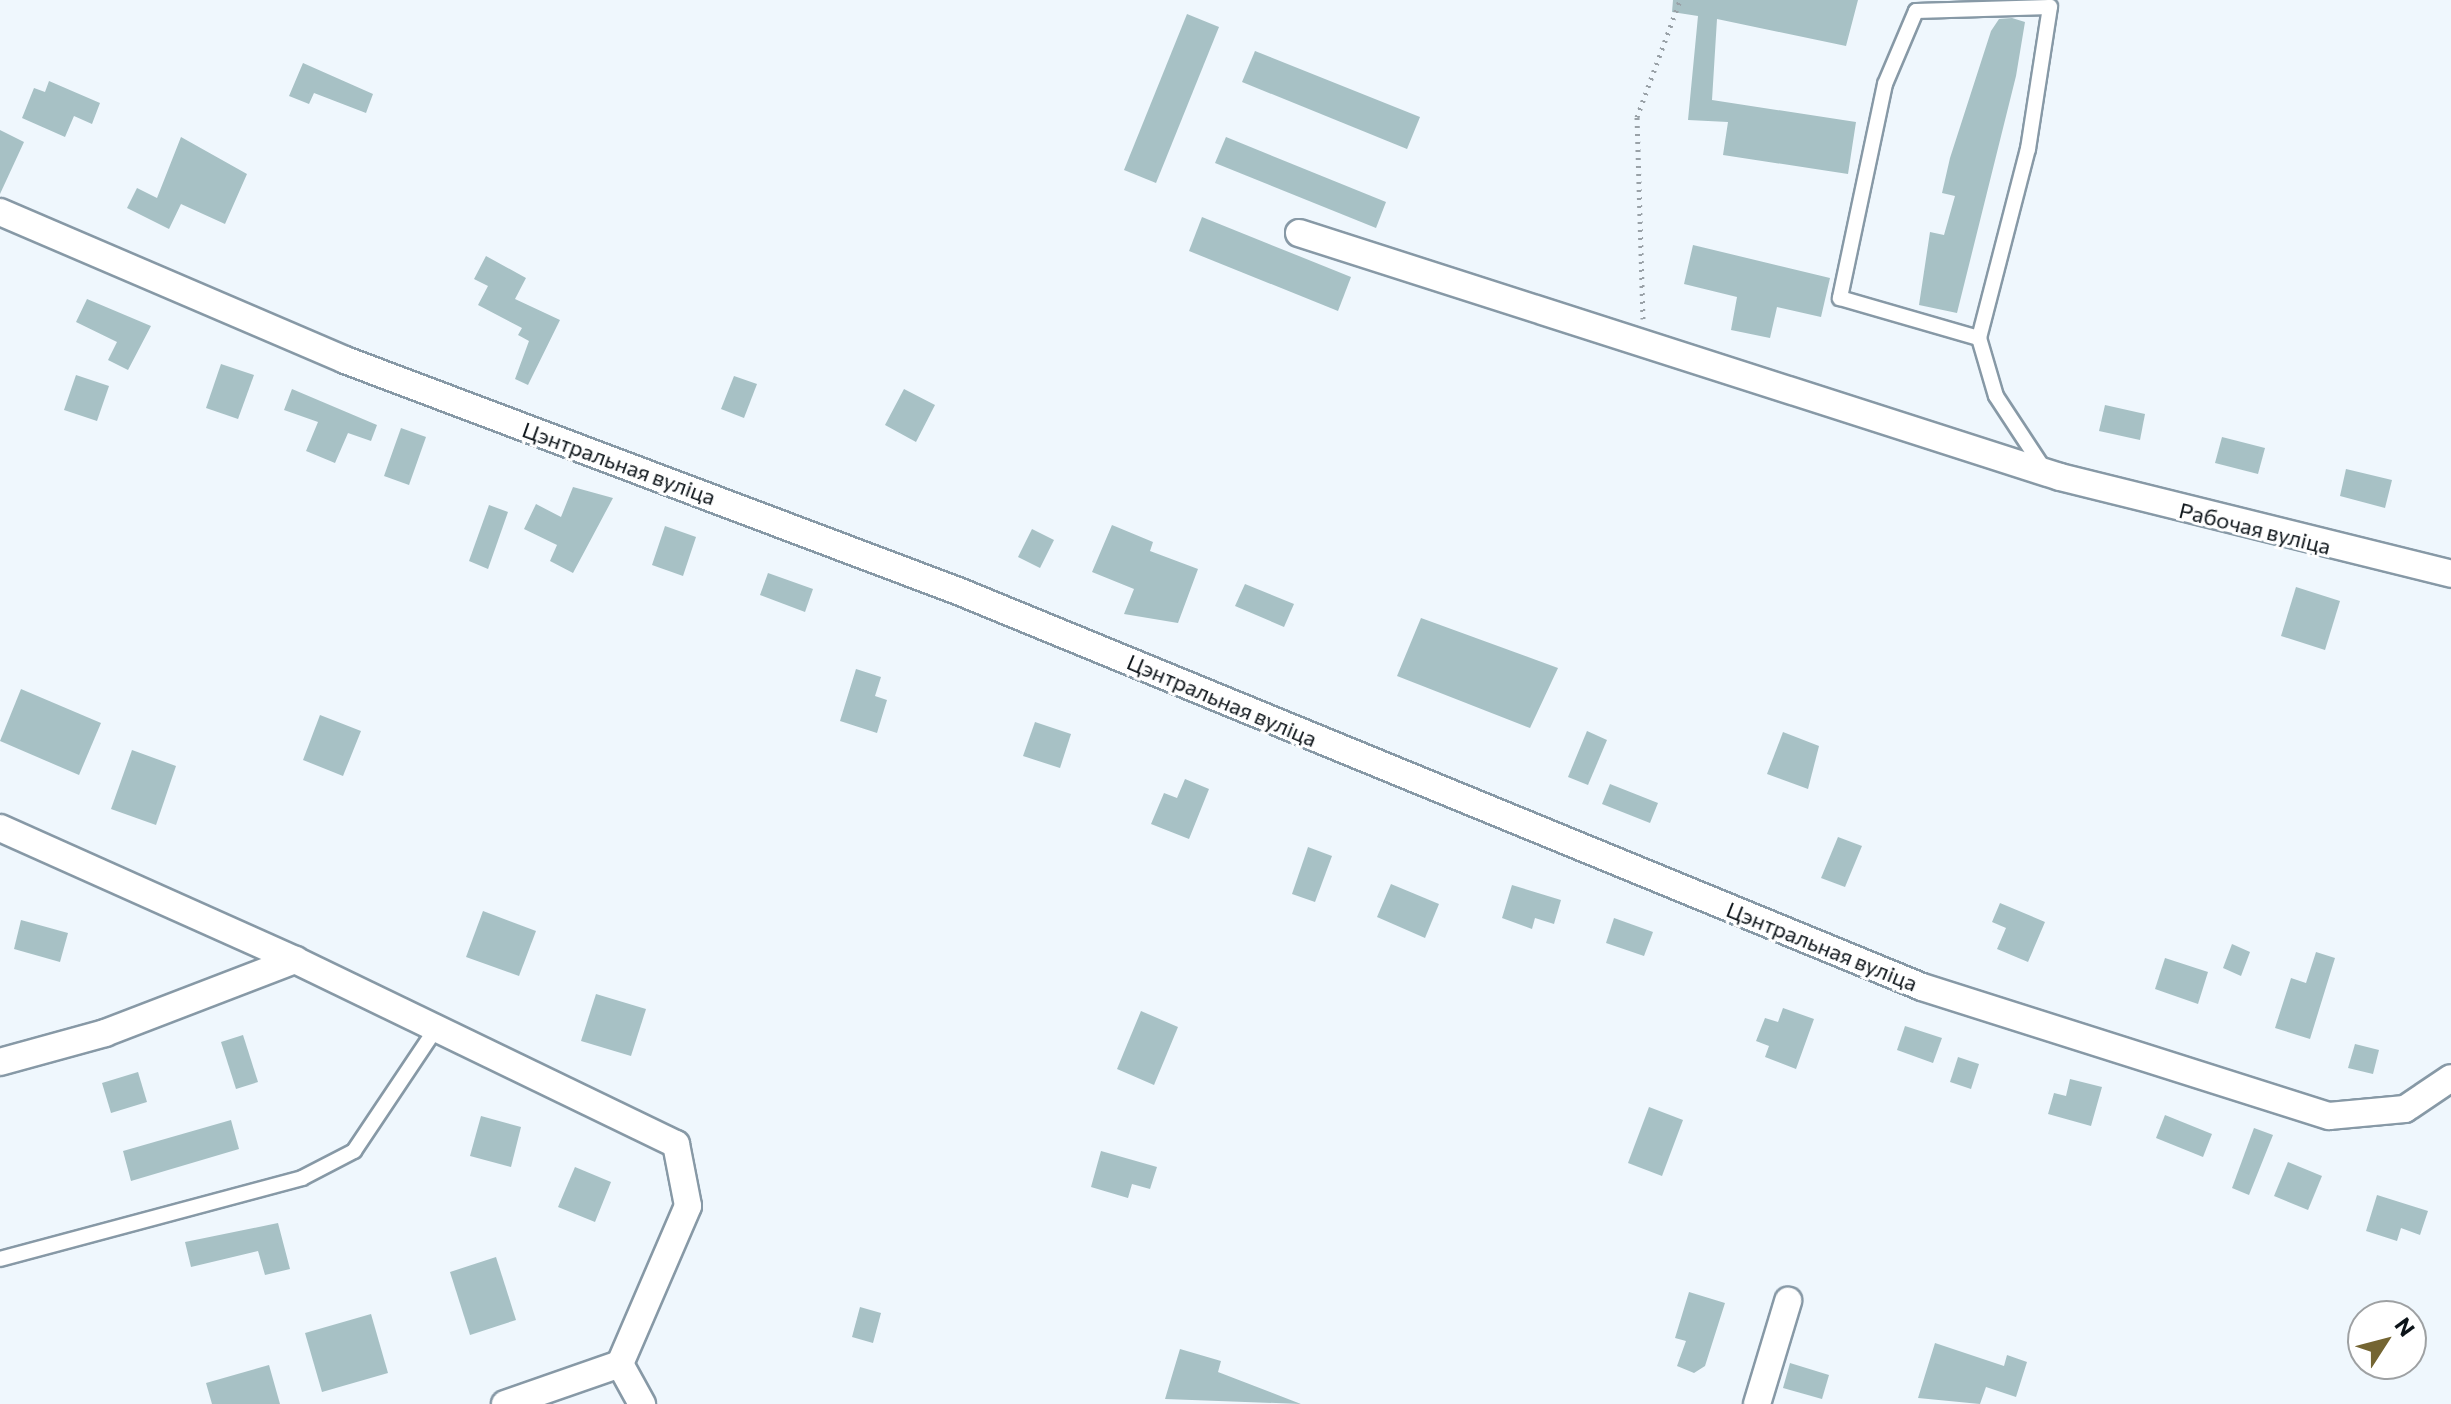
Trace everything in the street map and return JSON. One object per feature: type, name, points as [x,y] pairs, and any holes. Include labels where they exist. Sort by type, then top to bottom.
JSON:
[{"type":"street","name":"Цэнтральная вуліца","points":[[0,212],[301,342],[958,591],[1922,987],[2329,1116],[2405,1109],[2451,1078]]},
{"type":"street","name":"Рабочая вуліца","points":[[1299,233],[1643,348],[2060,477],[2451,574]]},
{"type":"street","points":[[0,828],[295,960],[676,1144],[688,1206],[620,1364],[505,1404]]},
{"type":"street","points":[[0,1062],[105,1033],[295,960]]},
{"type":"street","points":[[1757,1404],[1788,1301]]},
{"type":"street","points":[[620,1364],[642,1404]]},
{"type":"lane","points":[[1979,338],[1840,298],[1885,84],[1916,11],[2050,7],[2028,149],[1979,338],[1996,396],[2026,452],[2060,477]]},
{"type":"lane","points":[[0,1259],[302,1178],[354,1151],[435,1030]]},
{"type":"path","points":[[1643,348],[1637,117],[1680,0]]},
{"type":"building","points":[[1673,0],[1858,0],[1846,46],[1717,19],[1712,100],[1856,122],[1848,174],[1723,155],[1728,122],[1688,120],[1698,16],[1672,12]]},
{"type":"building","points":[[1187,14],[1219,27],[1156,183],[1124,170]]},
{"type":"building","points":[[2012,18],[2025,22],[2016,76],[1957,313],[1919,305],[1930,232],[1944,235],[1955,196],[1942,193],[1950,158],[1991,31],[1999,19]]},
{"type":"building","points":[[1255,51],[1420,117],[1407,149],[1242,82]]},
{"type":"building","points":[[303,63],[373,94],[366,113],[314,93],[309,104],[289,96]]},
{"type":"building","points":[[49,81],[100,103],[92,124],[74,116],[65,137],[22,118],[34,88],[45,92]]},
{"type":"building","points":[[0,130],[24,142],[0,194]]},
{"type":"building","points":[[181,137],[247,174],[225,224],[181,204],[169,229],[127,208],[137,188],[157,198]]},
{"type":"building","points":[[1226,137],[1386,202],[1376,228],[1215,163]]},
{"type":"building","points":[[1202,217],[1351,277],[1338,311],[1189,251]]},
{"type":"building","points":[[1693,245],[1830,278],[1821,317],[1777,307],[1770,338],[1731,330],[1737,297],[1684,284]]},
{"type":"building","points":[[486,256],[526,278],[515,299],[560,320],[528,385],[515,379],[529,341],[518,335],[522,328],[478,305],[488,286],[474,279]]},
{"type":"building","points":[[87,299],[151,326],[128,370],[108,360],[117,342],[76,322]]},
{"type":"building","points":[[221,364],[254,375],[238,419],[206,408]]},
{"type":"building","points":[[76,375],[109,386],[97,421],[64,410]]},
{"type":"building","points":[[734,376],[757,384],[744,418],[721,409]]},
{"type":"building","points":[[292,389],[377,425],[371,441],[348,433],[335,463],[306,451],[318,422],[284,410]]},
{"type":"building","points":[[904,389],[935,405],[916,442],[885,425]]},
{"type":"building","points":[[2105,405],[2145,414],[2140,440],[2099,431]]},
{"type":"building","points":[[401,428],[426,437],[409,485],[384,476]]},
{"type":"building","points":[[2222,437],[2265,448],[2258,474],[2215,463]]},
{"type":"building","points":[[2346,469],[2392,480],[2385,508],[2340,496]]},
{"type":"building","points":[[573,487],[613,498],[573,573],[550,561],[557,545],[524,529],[536,504],[561,517]]},
{"type":"building","points":[[489,505],[508,512],[488,569],[469,561]]},
{"type":"building","points":[[1112,525],[1153,542],[1150,551],[1198,569],[1178,623],[1124,614],[1134,589],[1092,572]]},
{"type":"building","points":[[665,526],[696,537],[683,576],[652,565]]},
{"type":"building","points":[[1032,529],[1054,540],[1040,568],[1018,557]]},
{"type":"building","points":[[768,573],[813,589],[805,612],[760,595]]},
{"type":"building","points":[[1245,584],[1294,604],[1284,627],[1235,606]]},
{"type":"building","points":[[2296,587],[2340,601],[2325,650],[2281,636]]},
{"type":"building","points":[[1421,618],[1558,668],[1530,728],[1397,676]]},
{"type":"building","points":[[856,669],[881,677],[875,696],[887,700],[877,733],[840,721]]},
{"type":"building","points":[[21,689],[101,723],[79,775],[0,741]]},
{"type":"building","points":[[320,715],[361,731],[343,776],[303,760]]},
{"type":"building","points":[[1035,722],[1071,734],[1060,768],[1023,756]]},
{"type":"building","points":[[1587,731],[1607,740],[1588,785],[1568,777]]},
{"type":"building","points":[[1783,732],[1819,746],[1808,789],[1767,774]]},
{"type":"building","points":[[132,750],[176,766],[156,825],[111,809]]},
{"type":"building","points":[[1185,779],[1209,789],[1189,839],[1151,824],[1164,793],[1177,798]]},
{"type":"building","points":[[1610,784],[1658,803],[1650,823],[1602,804]]},
{"type":"building","points":[[1838,837],[1862,846],[1845,887],[1821,878]]},
{"type":"building","points":[[1308,847],[1332,856],[1315,902],[1292,894]]},
{"type":"building","points":[[1391,884],[1439,904],[1425,938],[1377,917]]},
{"type":"building","points":[[1512,885],[1561,900],[1554,924],[1535,918],[1532,929],[1502,918]]},
{"type":"building","points":[[2000,903],[2045,922],[2028,962],[1997,949],[2006,928],[1992,922]]},
{"type":"building","points":[[483,911],[536,931],[519,976],[466,957]]},
{"type":"building","points":[[1614,918],[1653,932],[1644,956],[1606,943]]},
{"type":"building","points":[[21,920],[68,933],[60,962],[14,949]]},
{"type":"building","points":[[2232,944],[2250,952],[2241,976],[2223,968]]},
{"type":"building","points":[[2316,952],[2335,958],[2310,1039],[2275,1028],[2291,978],[2306,983]]},
{"type":"building","points":[[2165,958],[2208,972],[2198,1004],[2155,989]]},
{"type":"building","points":[[596,994],[646,1009],[631,1056],[581,1041]]},
{"type":"building","points":[[1783,1008],[1814,1019],[1796,1069],[1765,1057],[1769,1046],[1756,1041],[1765,1018],[1778,1022]]},
{"type":"building","points":[[1141,1011],[1178,1027],[1154,1085],[1117,1069]]},
{"type":"building","points":[[1905,1026],[1942,1038],[1933,1063],[1897,1050]]},
{"type":"building","points":[[243,1035],[258,1082],[236,1089],[221,1042]]},
{"type":"building","points":[[2355,1044],[2379,1050],[2373,1074],[2348,1068]]},
{"type":"building","points":[[1958,1057],[1979,1064],[1971,1089],[1950,1082]]},
{"type":"building","points":[[138,1072],[147,1102],[111,1113],[102,1083]]},
{"type":"building","points":[[2070,1079],[2102,1087],[2091,1126],[2048,1114],[2054,1093],[2066,1096]]},
{"type":"building","points":[[1649,1107],[1683,1120],[1662,1176],[1628,1163]]},
{"type":"building","points":[[2165,1115],[2212,1134],[2203,1157],[2156,1138]]},
{"type":"building","points":[[481,1116],[521,1127],[511,1167],[470,1156]]},
{"type":"building","points":[[231,1120],[239,1149],[131,1181],[123,1151]]},
{"type":"building","points":[[2254,1128],[2273,1135],[2249,1195],[2232,1188]]},
{"type":"building","points":[[1101,1151],[1157,1167],[1150,1189],[1132,1184],[1128,1198],[1091,1187]]},
{"type":"building","points":[[2288,1162],[2322,1176],[2308,1210],[2274,1196]]},
{"type":"building","points":[[575,1167],[611,1182],[595,1222],[558,1207]]},
{"type":"building","points":[[2377,1195],[2428,1211],[2420,1235],[2401,1228],[2397,1241],[2366,1231]]},
{"type":"building","points":[[278,1223],[290,1269],[265,1275],[258,1251],[191,1267],[185,1242]]},
{"type":"building","points":[[496,1257],[516,1320],[470,1335],[450,1272]]},
{"type":"building","points":[[1689,1292],[1725,1303],[1705,1366],[1694,1373],[1677,1366],[1686,1341],[1675,1338]]},
{"type":"building","points":[[860,1307],[881,1313],[873,1343],[852,1337]]},
{"type":"building","points":[[371,1314],[388,1373],[322,1392],[305,1333]]},
{"type":"building","points":[[1935,1343],[2004,1366],[2007,1355],[2027,1362],[2016,1397],[1986,1387],[1980,1404],[1918,1398]]},
{"type":"building","points":[[1180,1349],[1221,1361],[1218,1372],[1301,1404],[1165,1399]]},
{"type":"building","points":[[1790,1363],[1829,1375],[1822,1399],[1783,1388]]},
{"type":"building","points":[[269,1365],[280,1404],[212,1404],[206,1383]]}]
